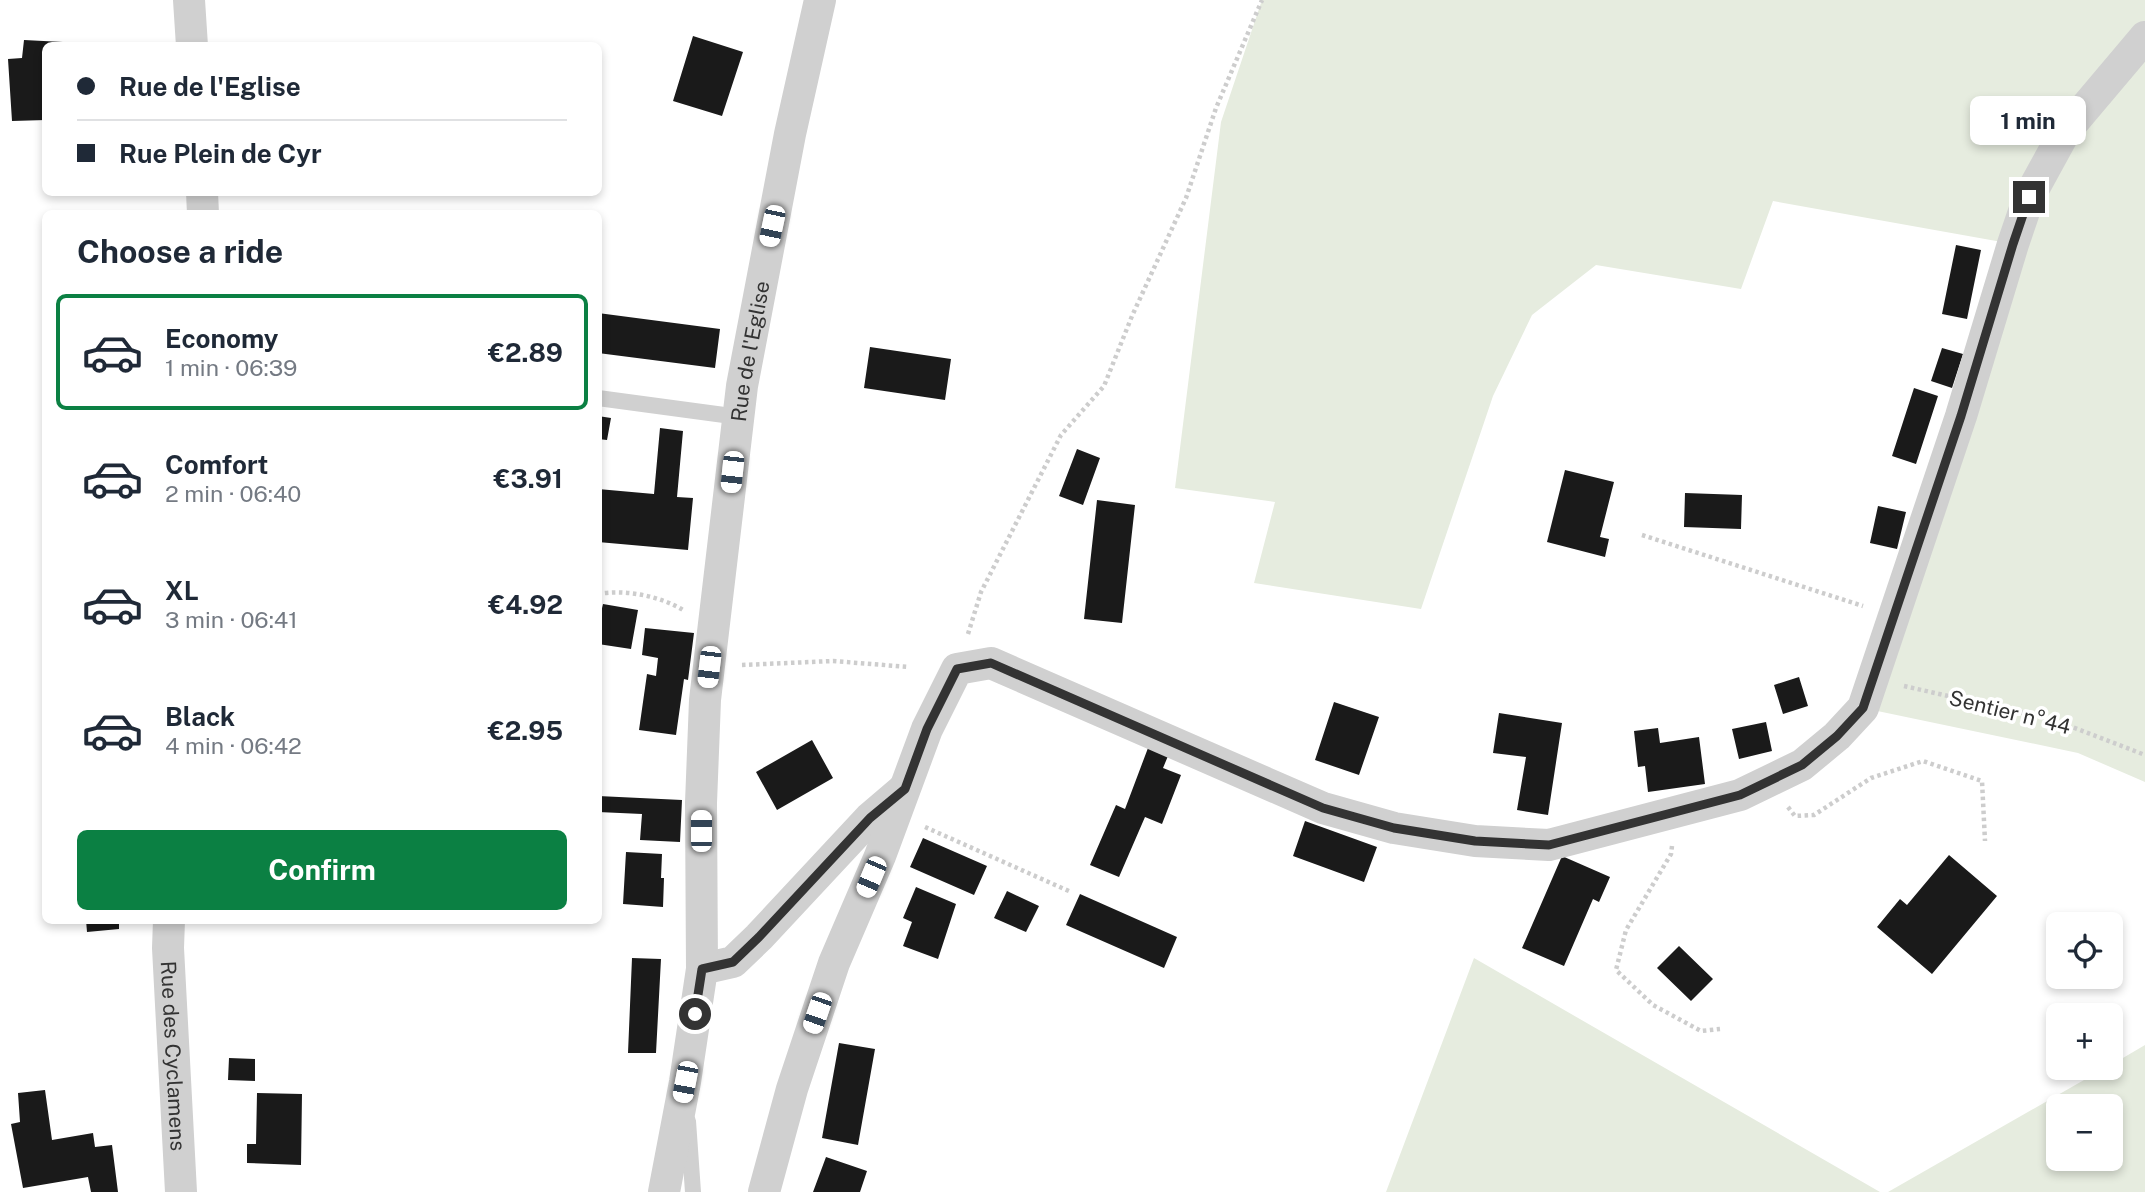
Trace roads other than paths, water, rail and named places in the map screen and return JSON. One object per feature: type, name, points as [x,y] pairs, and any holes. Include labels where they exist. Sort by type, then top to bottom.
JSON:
[{"type":"street","points":[[189,0],[192,42]]},
{"type":"street","name":"Rue de l'Eglise","points":[[664,1192],[685,1082],[702,969],[701,803],[705,700],[742,386],[765,259],[820,0]]},
{"type":"street","points":[[764,1192],[792,1089],[834,963],[880,856],[927,729],[957,669],[991,663],[1323,808],[1394,828],[1475,841],[1549,845],[1740,795],[1802,765],[1837,736],[1863,708],[1961,416],[2029,197],[2064,133],[2145,37]]},
{"type":"street","points":[[702,969],[733,962],[870,818],[900,801]]},
{"type":"street","name":"Rue des Cyclamens","points":[[169,924],[181,1192]]},
{"type":"lane","points":[[602,399],[739,417]]},
{"type":"lane","name":"Rue de l'Eglise","points":[[685,1082],[693,1192]]}]
